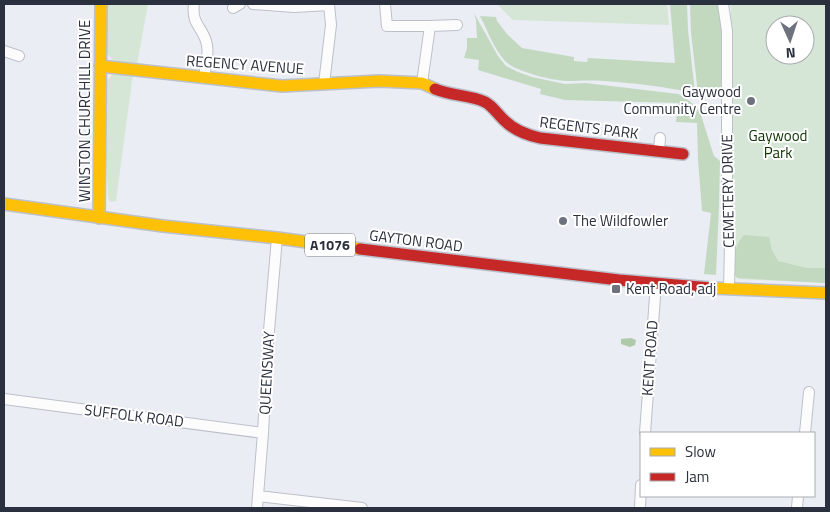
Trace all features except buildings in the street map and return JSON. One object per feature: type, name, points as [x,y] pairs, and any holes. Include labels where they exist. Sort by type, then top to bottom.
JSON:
[{"type":"main road","name":"WINSTON CHURCHILL DRIVE","points":[[99,218],[101,4]]},
{"type":"main road","name":"REGENCY AVENUE","points":[[100,66],[282,86],[379,82],[422,84],[445,93]]},
{"type":"main road","name":"REGENTS PARK","points":[[445,93],[488,103],[506,123],[521,133],[540,138],[683,154]]},
{"type":"main road","name":"GAYTON ROAD","points":[[4,204],[163,226],[656,283],[729,289],[826,293]]},
{"type":"street","points":[[194,4],[194,20],[202,32],[207,45],[204,78]]},
{"type":"street","points":[[253,4],[294,7],[329,4],[331,26],[324,84]]},
{"type":"street","points":[[385,4],[387,26],[457,26]]},
{"type":"street","name":"CEMETERY DRIVE","points":[[723,4],[727,31],[729,289]]},
{"type":"street","points":[[422,84],[430,26]]},
{"type":"street","points":[[4,51],[19,56]]},
{"type":"street","points":[[658,151],[660,138]]},
{"type":"street","name":"QUEENSWAY","points":[[257,508],[277,238]]},
{"type":"street","name":"KENT ROAD","points":[[645,432],[656,283]]},
{"type":"street","points":[[805,432],[809,392]]},
{"type":"street","name":"SUFFOLK ROAD","points":[[4,399],[263,434]]},
{"type":"street","points":[[258,496],[362,508]]},
{"type":"green space","points":[[106,4],[148,4],[137,65],[115,61],[106,51]]},
{"type":"green space","points":[[497,4],[667,4],[669,25],[513,20]]},
{"type":"green space","name":"Gaywood Park","points":[[731,4],[826,4],[826,283],[737,278],[735,275],[735,250],[730,192]]},
{"type":"green space","points":[[116,73],[133,74],[116,201],[110,202],[106,154],[107,80]]},
{"type":"shaded area","points":[[670,4],[687,4],[695,93],[627,83],[566,81],[537,76],[522,71],[505,61],[480,16],[496,17],[507,34],[522,48],[574,57],[574,61],[587,62],[588,58],[675,63]]},
{"type":"shaded area","points":[[690,4],[720,4],[725,31],[721,95],[698,94],[691,33]]},
{"type":"shaded area","points":[[474,13],[498,56],[506,66],[518,72],[565,84],[586,83],[678,94],[695,106],[700,112],[714,156],[720,161],[716,275],[704,274],[711,213],[702,211],[697,123],[676,122],[678,103],[565,100],[540,94],[541,89],[478,70],[479,60],[464,58],[467,38],[477,38]]},
{"type":"shaded area","points":[[744,235],[769,237],[772,250],[778,261],[807,268],[826,268],[826,283],[737,278],[735,275],[736,249]]},
{"type":"shaded area","points":[[631,338],[636,340],[635,345],[630,347],[621,344],[621,339]]},
{"type":"traffic: slow","points":[[99,218],[101,4]]},
{"type":"traffic: slow","points":[[100,66],[282,86],[379,81],[422,83],[435,89]]},
{"type":"traffic: slow","points":[[4,204],[163,226],[360,249]]},
{"type":"traffic: slow","points":[[711,288],[826,293]]},
{"type":"traffic: jam","points":[[435,89],[485,102],[513,127],[535,137],[683,154]]},
{"type":"traffic: jam","points":[[360,249],[619,280],[711,288]]},
{"type":"place","name":"Gaywood Community Centre","points":[[751,101]]},
{"type":"place","name":"The Wildfowler","points":[[563,221]]},
{"type":"place","name":"Kent Road, adj","points":[[616,289]]}]
